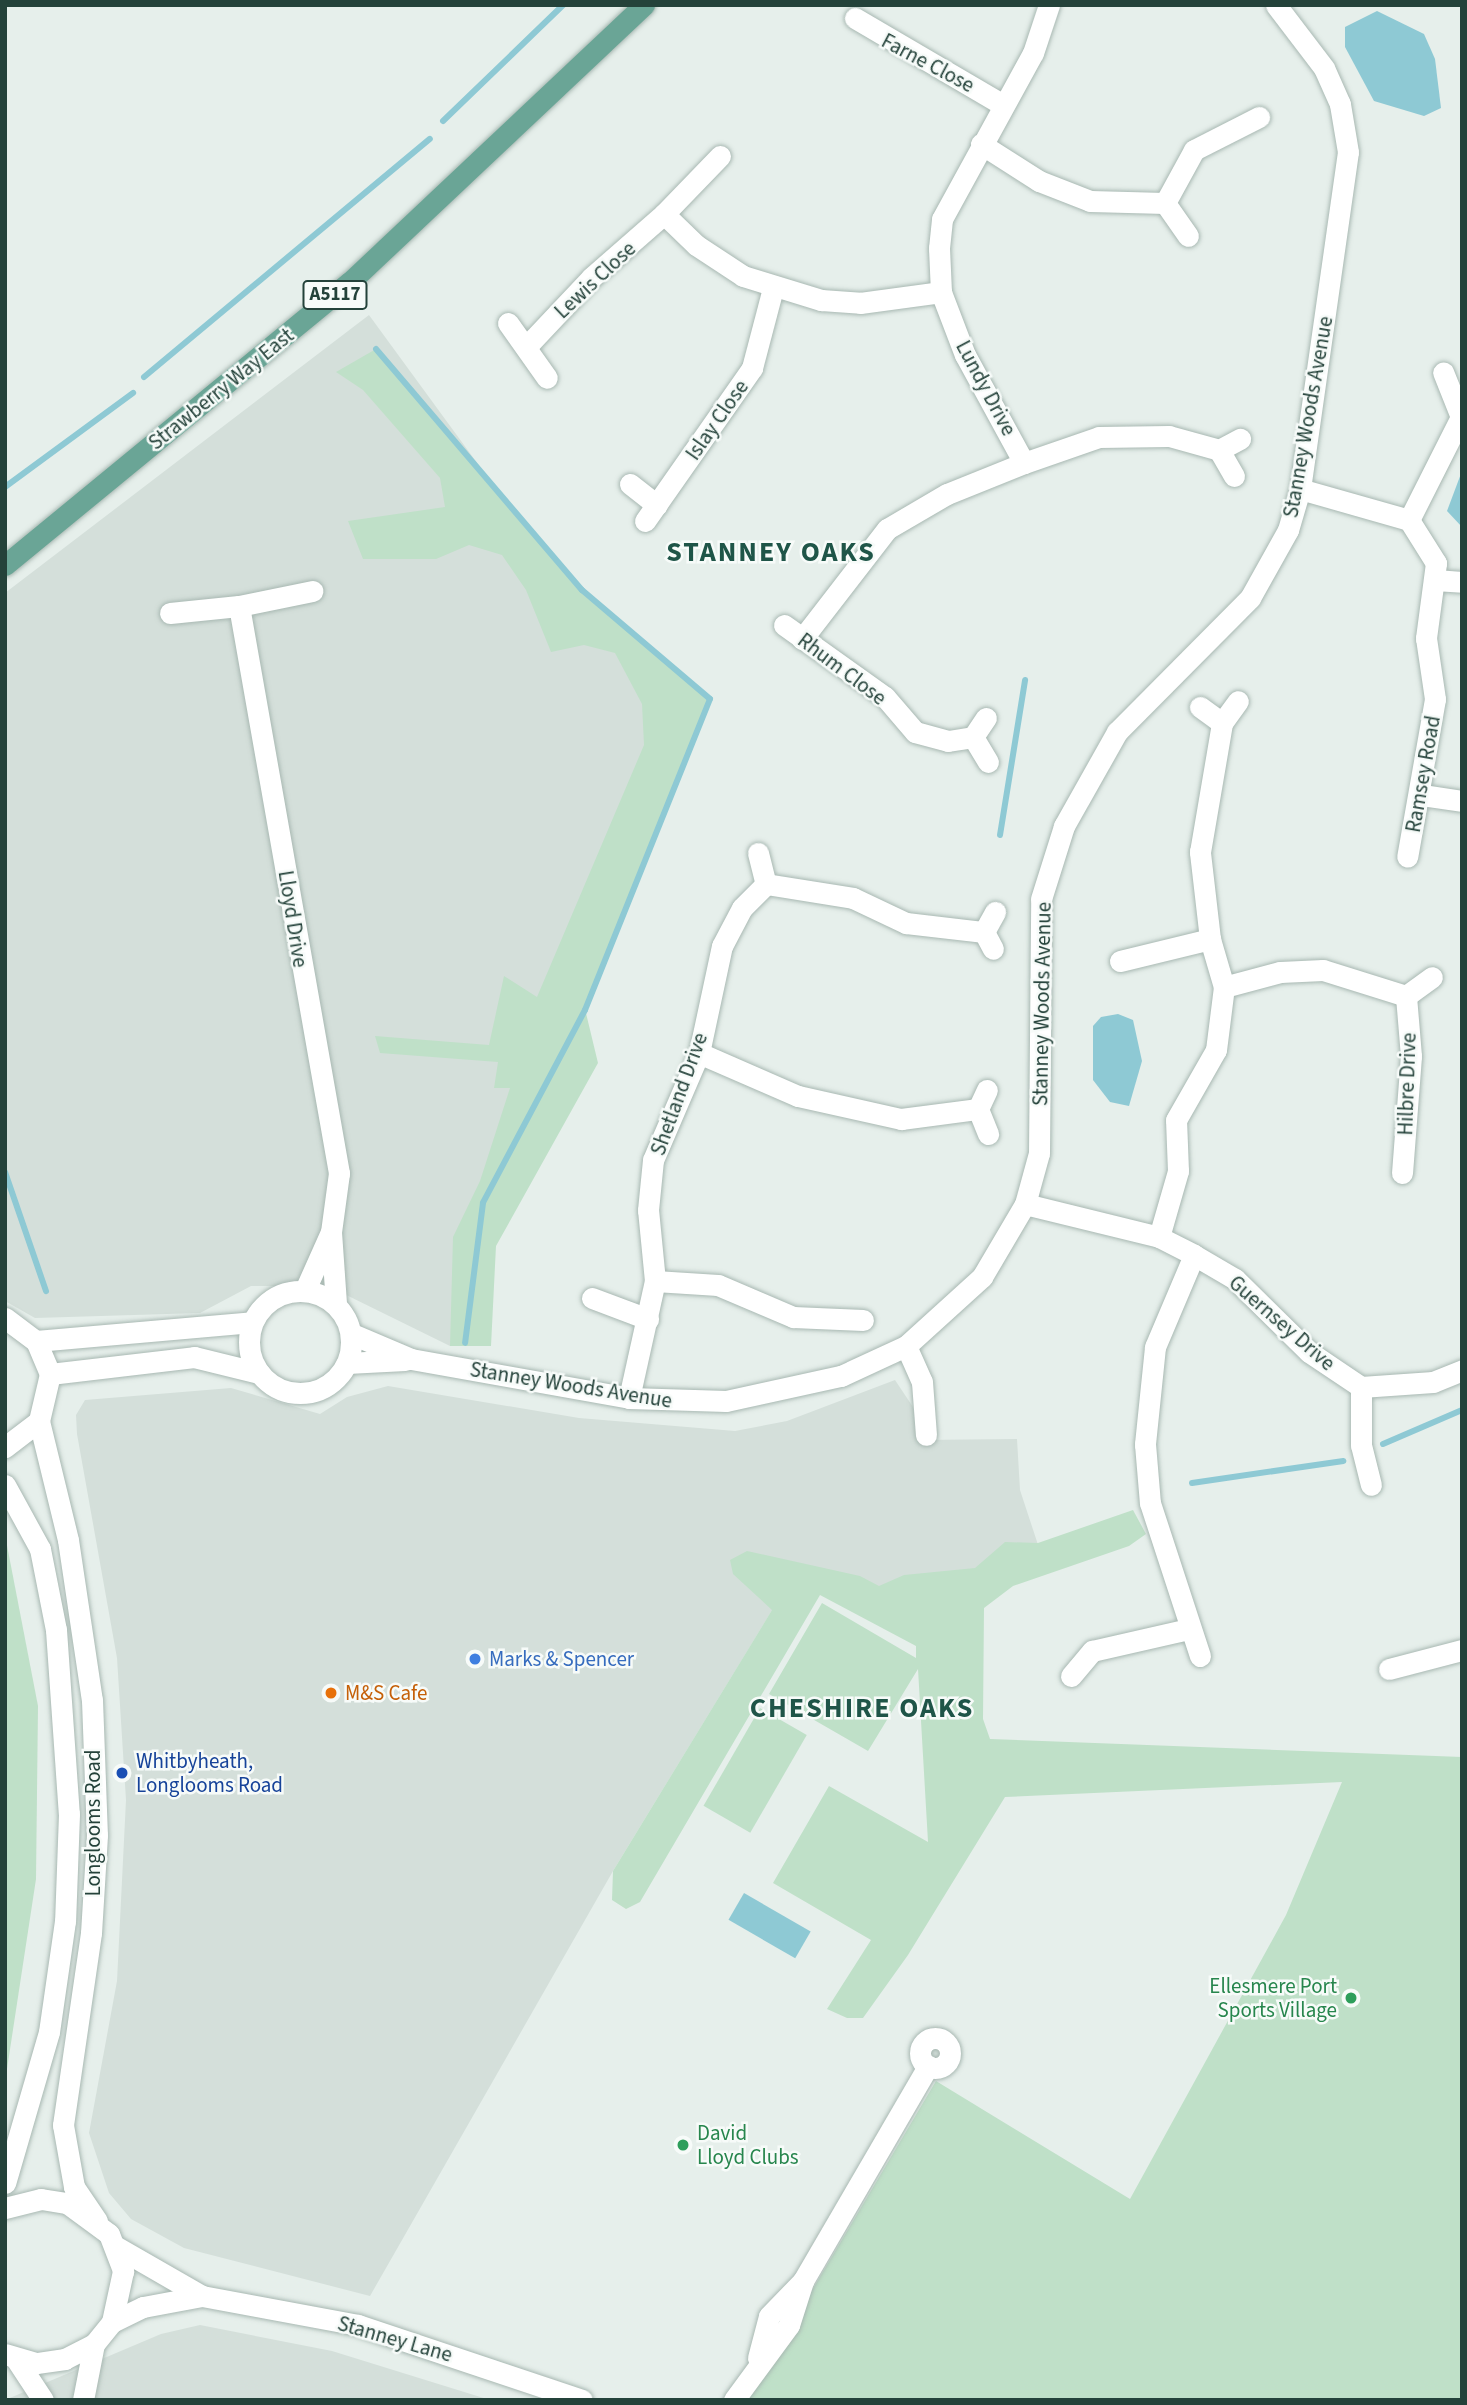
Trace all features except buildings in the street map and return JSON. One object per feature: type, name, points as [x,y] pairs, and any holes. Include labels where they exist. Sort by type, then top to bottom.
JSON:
[{"type":"main road","name":"Strawberry Way East","points":[[6,565],[350,282],[644,5]]},
{"type":"street","name":"Lundy Drive","points":[[802,639],[887,529],[947,494],[1024,463],[965,355],[941,292],[942,219],[1032,53],[1049,5]]},
{"type":"street","name":"Stanney Woods Avenue","points":[[352,1334],[411,1359],[629,1398],[726,1401],[776,1393],[841,1376],[906,1346],[982,1277],[1025,1204],[1039,1153],[1042,1095],[1041,899],[1064,825],[1117,732],[1250,598],[1288,530],[1300,489],[1348,152],[1340,104],[1324,68],[1276,5]]},
{"type":"street","name":"Farne Close","points":[[855,17],[1003,105]]},
{"type":"street","points":[[1165,203],[1194,150],[1259,117]]},
{"type":"street","points":[[981,144],[1039,181],[1090,201],[1165,203]]},
{"type":"street","name":"Lewis Close","points":[[526,347],[592,276],[664,214],[720,156]]},
{"type":"street","points":[[1165,203],[1188,236]]},
{"type":"street","points":[[664,214],[696,245],[773,288],[860,303],[941,292]]},
{"type":"street","name":"Islay Close","points":[[630,484],[651,513],[752,368],[773,288]]},
{"type":"street","points":[[508,323],[547,378]]},
{"type":"street","points":[[1300,489],[1409,520],[1461,417],[1443,372]]},
{"type":"street","points":[[1024,463],[1100,437],[1145,433],[1219,450],[1240,439]]},
{"type":"street","points":[[1219,450],[1234,476]]},
{"type":"street","name":"Ramsey Road","points":[[1407,857],[1422,795],[1435,699],[1426,638],[1435,580],[1429,545],[1409,520]]},
{"type":"street","points":[[1435,580],[1462,582]]},
{"type":"street","points":[[170,613],[240,606],[312,591]]},
{"type":"street","name":"Lloyd Drive","points":[[240,606],[339,1173],[331,1232],[336,1304]]},
{"type":"street","name":"Rhum Close","points":[[784,625],[885,697],[915,732],[948,741],[973,737]]},
{"type":"street","points":[[1159,1237],[1178,1171],[1176,1120],[1216,1050],[1224,987],[1210,939],[1200,852],[1223,723],[1238,701]]},
{"type":"street","points":[[1200,707],[1223,723]]},
{"type":"street","points":[[986,719],[973,737],[988,762]]},
{"type":"street","points":[[1422,795],[1462,801]]},
{"type":"street","points":[[758,853],[766,884],[853,898],[906,923],[989,941],[995,912]]},
{"type":"street","name":"Shetland Drive","points":[[629,1398],[655,1281],[648,1210],[653,1160],[699,1053],[722,946],[742,908],[766,884]]},
{"type":"street","points":[[1120,961],[1210,939]]},
{"type":"street","points":[[1224,987],[1280,972],[1323,970],[1406,996],[1432,977]]},
{"type":"street","name":"Hilbre Drive","points":[[1402,1172],[1411,1056],[1406,996]]},
{"type":"street","points":[[699,1053],[798,1096],[901,1119],[983,1099],[988,1134]]},
{"type":"street","name":"Guernsey Drive","points":[[1025,1204],[1159,1237],[1194,1255],[1235,1279],[1309,1352],[1361,1387]]},
{"type":"street","name":"Lloyd Drive","points":[[305,1290],[331,1232]]},
{"type":"street","points":[[1194,1255],[1154,1347],[1145,1444],[1150,1503],[1200,1656]]},
{"type":"street","points":[[655,1281],[718,1285],[793,1317],[863,1320]]},
{"type":"street","points":[[50,1374],[194,1357],[259,1373],[278,1388],[310,1392],[326,1386],[347,1363],[352,1334],[336,1304],[305,1290],[273,1297],[252,1322],[251,1357],[259,1373]]},
{"type":"street","points":[[592,1298],[648,1319]]},
{"type":"street","points":[[5,1318],[36,1341],[50,1374],[39,1421],[5,1447]]},
{"type":"street","points":[[36,1341],[252,1322]]},
{"type":"street","points":[[906,1346],[922,1382],[926,1435]]},
{"type":"street","name":"Stanney Woods Avenue","points":[[347,1363],[411,1359]]},
{"type":"street","points":[[1371,1485],[1361,1445],[1361,1387],[1433,1382],[1462,1370]]},
{"type":"street","name":"Longlooms Road","points":[[39,1421],[68,1540],[92,1700],[97,1835],[92,1921],[63,2125],[70,2175],[115,2246]]},
{"type":"street","name":"Longlooms Road","points":[[5,1485],[40,1549],[54,1617],[69,1814],[65,1921],[49,2032],[5,2183]]},
{"type":"street","points":[[1072,1660],[1111,1644],[1189,1629]]},
{"type":"street","points":[[1389,1669],[1462,1650]]},
{"type":"street","points":[[734,2400],[758,2358],[769,2316],[803,2281],[928,2066]]},
{"type":"street","points":[[5,2208],[41,2199],[68,2203],[97,2221]]},
{"type":"street","points":[[11,2356],[65,2359],[94,2344],[112,2322],[122,2296],[115,2246]]},
{"type":"street","name":"Stanney Lane","points":[[115,2246],[202,2296],[358,2325],[582,2400]]},
{"type":"street","name":"Stanney Lane","points":[[112,2322],[143,2307],[202,2296]]},
{"type":"street","points":[[83,2400],[94,2344]]},
{"type":"street","points":[[11,2356],[43,2400]]},
{"type":"shaded area","points":[[369,315],[662,716],[450,1346],[328,1286],[251,1286],[200,1313],[35,1318],[5,1301],[5,593]]},
{"type":"shaded area","points":[[895,1380],[913,1407],[919,1440],[1017,1439],[1020,1490],[1045,1566],[959,1594],[785,1589],[613,1871],[370,2296],[184,2248],[131,2219],[109,2193],[89,2133],[117,1981],[126,1800],[117,1658],[77,1434],[76,1415],[85,1400],[231,1388],[320,1414],[347,1397],[388,1386],[579,1418],[735,1431],[787,1421]]},
{"type":"shaded area","points":[[200,2325],[332,2351],[490,2400],[5,2400],[161,2334]]},
{"type":"green space","points":[[376,349],[582,590],[710,699],[585,1009],[598,1063],[496,1246],[491,1346],[450,1346],[453,1237],[480,1181],[510,1088],[494,1088],[498,1062],[380,1053],[375,1036],[489,1045],[504,976],[537,997],[644,745],[642,704],[615,653],[584,645],[551,652],[526,590],[502,555],[469,545],[436,559],[363,559],[348,521],[445,507],[440,478],[363,390],[336,372]]},
{"type":"green space","name":"Ellesmere Port Sports Village","points":[[1133,1510],[1146,1534],[1129,1546],[1013,1586],[984,1608],[983,1719],[990,1739],[1462,1757],[1462,2400],[747,2400],[936,2081],[1130,2199],[1286,1915],[1342,1782],[1005,1797],[908,1955],[863,2018],[847,2018],[827,2009],[871,1940],[773,1883],[829,1786],[928,1842],[918,1669],[868,1751],[769,1694],[822,1603],[916,1658],[916,1646],[820,1595],[640,1902],[626,1909],[612,1900],[613,1871],[772,1610],[733,1574],[730,1560],[747,1551],[860,1576],[879,1586],[904,1575],[975,1568],[1005,1542],[1038,1543]]},
{"type":"green space","points":[[5,1535],[38,1706],[36,1879],[5,2082]]},
{"type":"green space","points":[[760,1708],[807,1735],[750,1833],[704,1806]]},
{"type":"water","points":[[1377,11],[1424,34],[1435,59],[1441,108],[1424,116],[1374,101],[1345,47],[1345,27]]},
{"type":"water","points":[[1462,471],[1462,527],[1447,511]]},
{"type":"water","points":[[1118,1014],[1133,1020],[1142,1061],[1129,1106],[1110,1102],[1093,1080],[1093,1026],[1101,1017]]},
{"type":"water","points":[[744,1893],[811,1932],[795,1958],[729,1920]]},
{"type":"waterway","points":[[443,121],[563,5]]},
{"type":"waterway","points":[[144,377],[430,139]]},
{"type":"waterway","points":[[376,349],[582,590],[710,699],[585,1010],[483,1203],[465,1343]]},
{"type":"waterway","points":[[5,487],[133,393]]},
{"type":"waterway","points":[[1000,835],[1025,680]]},
{"type":"waterway","points":[[5,1172],[46,1291]]},
{"type":"waterway","points":[[1383,1444],[1462,1410]]},
{"type":"waterway","points":[[1192,1483],[1343,1461]]},
{"type":"place","name":"Marks & Spencer","points":[[475,1659]]},
{"type":"place","name":"M&S Cafe","points":[[331,1693]]},
{"type":"place","name":"Whitbyheath, Longlooms Road","points":[[122,1773]]},
{"type":"place","name":"Ellesmere Port Sports Village","points":[[1351,1998]]},
{"type":"place","name":"David Lloyd Clubs","points":[[683,2145]]},
{"type":"district","name":"STANNEY OAKS","points":[[771,552]]},
{"type":"district","name":"CHESHIRE OAKS","points":[[862,1708]]}]
